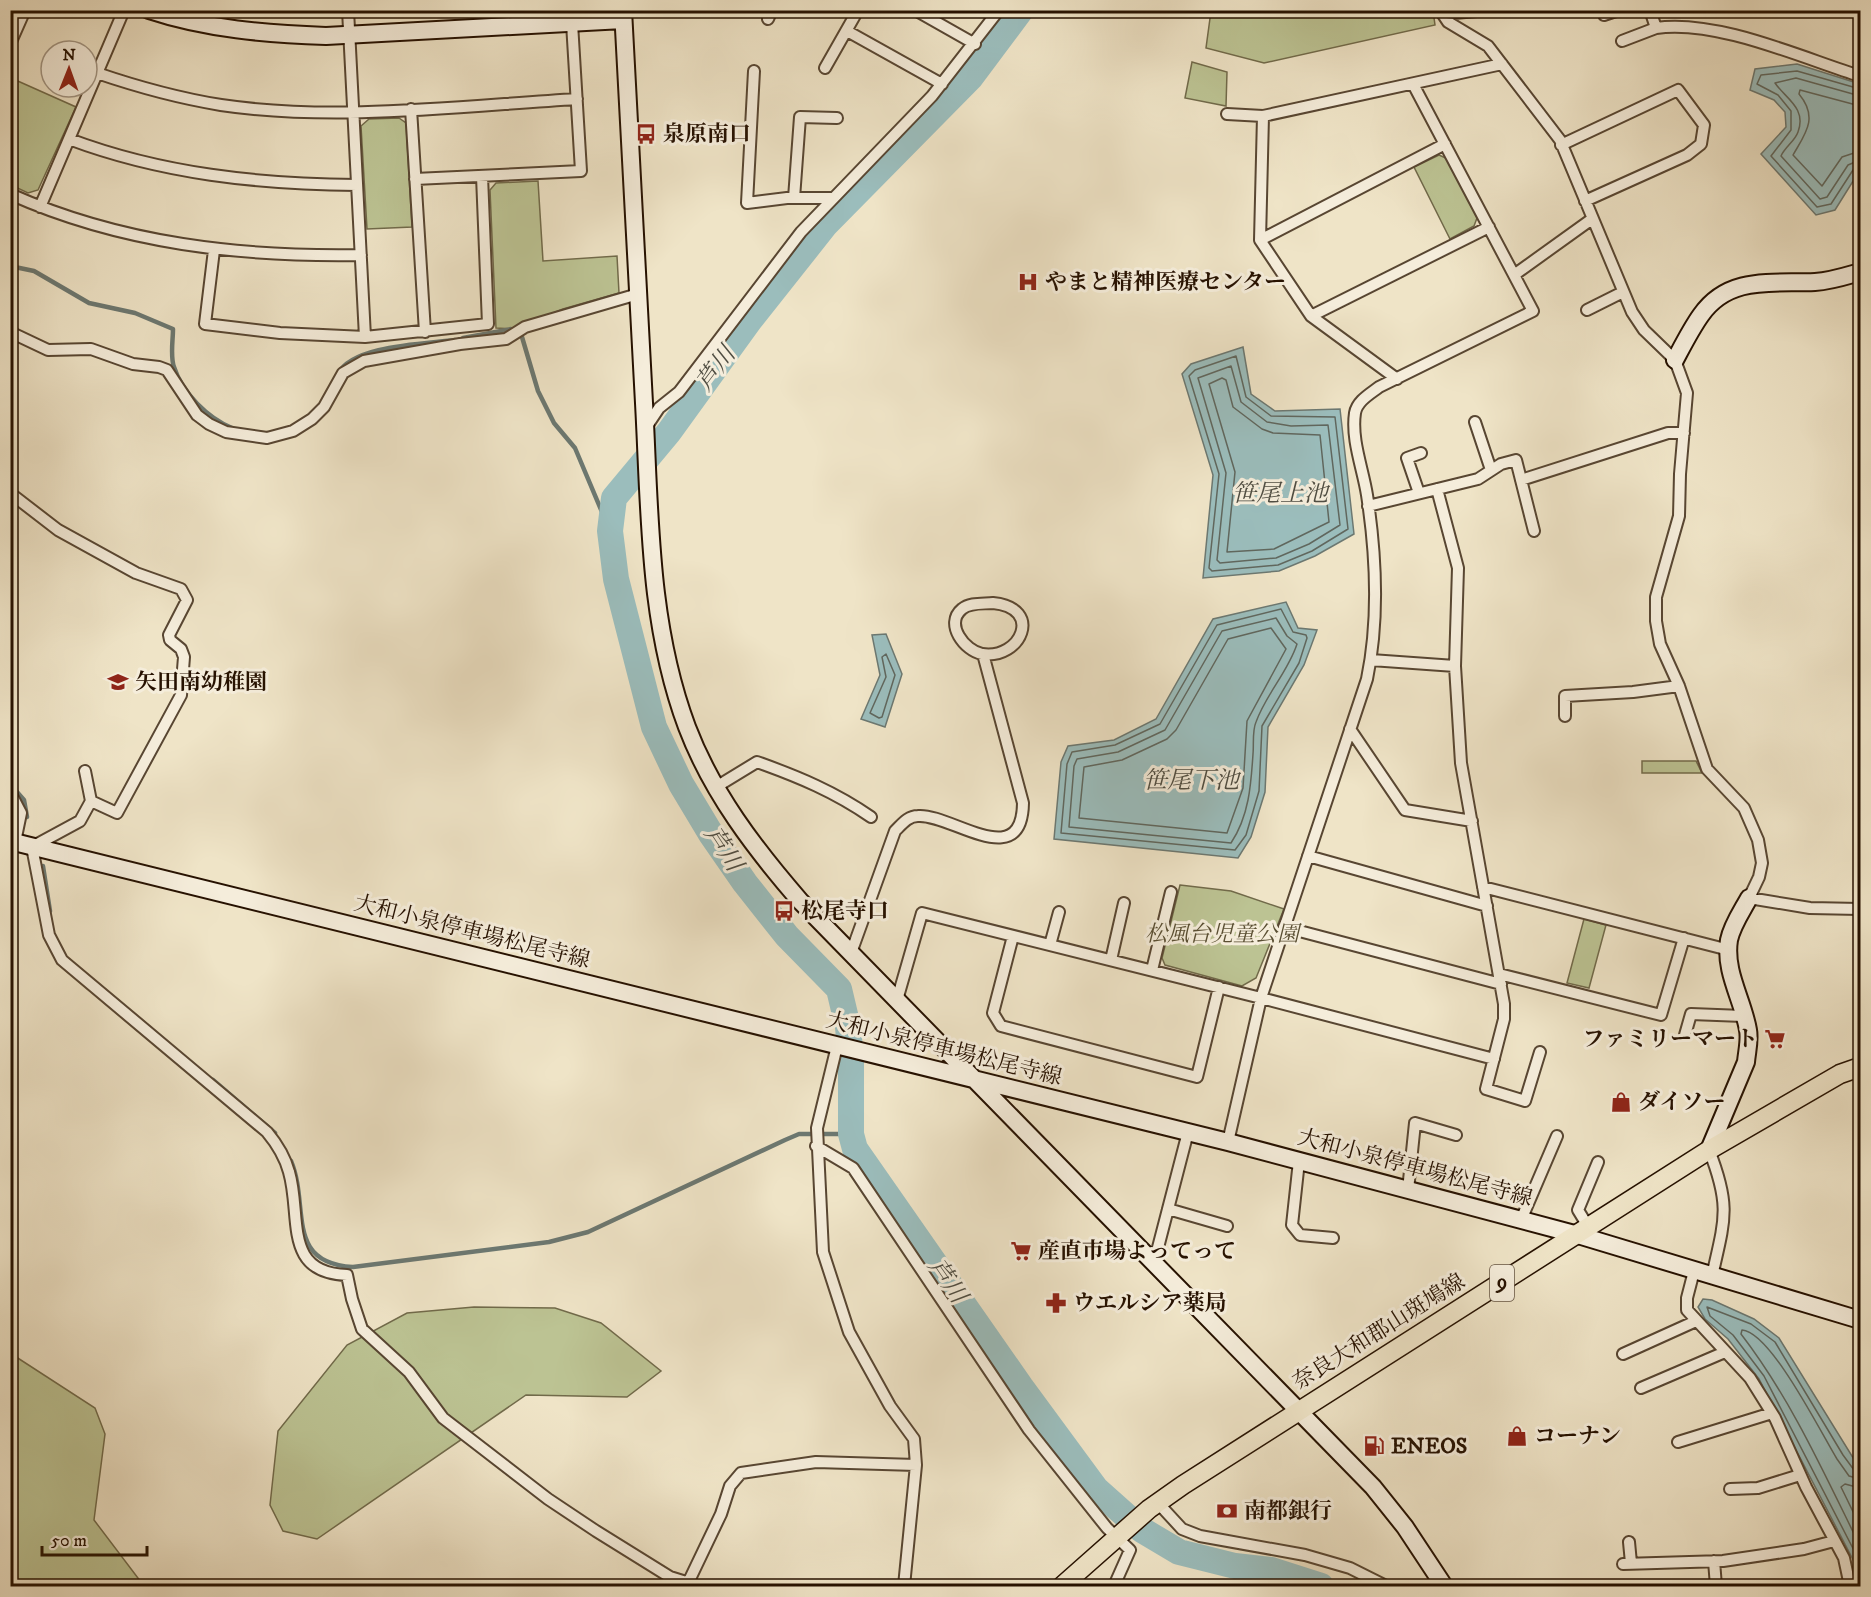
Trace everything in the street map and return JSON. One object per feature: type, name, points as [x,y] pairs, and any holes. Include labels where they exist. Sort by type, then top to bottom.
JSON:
[{"type":"main road","name":"奈良大和郡山斑鳩線","points":[[1062,1587],[1119,1534],[1154,1506],[1298,1412],[1584,1232],[1709,1150],[1840,1074],[1860,1067]]},
{"type":"street","points":[[11,40],[25,10]]},
{"type":"street","points":[[99,68],[124,10]]},
{"type":"street","points":[[149,10],[200,24],[288,35],[349,35],[520,18],[572,23],[623,15],[654,580],[664,647],[687,726],[716,787],[734,818],[772,868],[851,953],[1373,1487],[1405,1527],[1444,1587]]},
{"type":"street","points":[[348,10],[365,337]]},
{"type":"street","points":[[825,68],[858,10]]},
{"type":"street","points":[[915,10],[975,44]]},
{"type":"street","points":[[646,436],[659,408],[679,392],[794,241],[832,198],[942,84],[999,10]]},
{"type":"street","points":[[1441,13],[1488,10]]},
{"type":"street","points":[[1604,15],[1618,10]]},
{"type":"street","points":[[1650,10],[1656,28]]},
{"type":"street","points":[[1441,13],[1448,22],[1488,46],[1562,145],[1632,312],[1644,330],[1675,360],[1687,393],[1679,516],[1660,578],[1656,621],[1660,644],[1678,686],[1707,769],[1744,808],[1758,840],[1762,863],[1759,876],[1729,940],[1732,980],[1748,1029],[1746,1062],[1709,1150],[1722,1184],[1725,1200],[1724,1223],[1712,1276]]},
{"type":"street","points":[[415,179],[581,171],[572,23]]},
{"type":"street","points":[[1622,41],[1656,28],[1668,26],[1732,34],[1860,76]]},
{"type":"street","points":[[847,31],[942,84]]},
{"type":"street","points":[[1227,114],[1263,116],[1502,64]]},
{"type":"street","points":[[754,71],[747,203],[794,198],[832,198]]},
{"type":"street","points":[[99,74],[173,96],[223,105],[303,111],[411,109],[577,99]]},
{"type":"street","points":[[1228,1142],[1261,998],[1371,660],[1374,562],[1368,506],[1354,427],[1355,410],[1362,400],[1397,379],[1533,311],[1413,84]]},
{"type":"street","points":[[1562,145],[1678,90],[1704,125],[1701,144],[1687,155],[1585,201]]},
{"type":"street","points":[[40,207],[86,99]]},
{"type":"street","points":[[411,109],[424,332]]},
{"type":"street","points":[[1263,116],[1260,240],[1311,316],[1397,379]]},
{"type":"street","points":[[794,198],[800,117],[837,118]]},
{"type":"street","points":[[69,139],[127,159],[216,177],[277,183],[357,185]]},
{"type":"street","points":[[1260,240],[1445,144]]},
{"type":"street","points":[[214,250],[205,324],[280,333],[365,337],[488,324],[482,176]]},
{"type":"street","points":[[10,194],[40,207],[112,229],[214,250],[268,255],[361,255]]},
{"type":"street","points":[[1514,275],[1593,219]]},
{"type":"street","points":[[1311,316],[1489,227]]},
{"type":"street","points":[[1675,360],[1701,314],[1716,299],[1734,288],[1773,280],[1818,282],[1860,272]]},
{"type":"street","points":[[1587,310],[1623,292]]},
{"type":"street","points":[[10,332],[48,350],[91,349],[133,364],[167,370],[197,415],[209,424],[226,432],[267,438],[293,431],[312,419],[324,407],[343,373],[364,361],[460,344],[506,339],[525,327],[638,294]]},
{"type":"street","points":[[1475,422],[1491,470]]},
{"type":"street","points":[[1521,480],[1668,433],[1684,433]]},
{"type":"street","points":[[1419,494],[1407,458],[1421,453]]},
{"type":"street","points":[[1368,506],[1478,479],[1501,464],[1516,460],[1534,531]]},
{"type":"street","points":[[1437,489],[1458,568],[1455,666],[1461,763],[1500,979],[1504,1019],[1486,1089],[1525,1101],[1540,1052]]},
{"type":"street","points":[[10,493],[58,530],[136,573],[181,589],[187,600],[169,635],[181,649],[184,657],[181,695],[117,813],[91,801]]},
{"type":"street","points":[[993,603],[1007,605],[1017,610],[1022,619],[1022,632],[1014,646],[999,653],[983,654],[971,650],[956,632],[956,619],[960,610],[970,605],[993,603]]},
{"type":"street","points":[[851,953],[896,831],[906,820],[918,816],[929,817],[980,836],[1001,838],[1016,830],[1023,817],[1023,803],[983,654]]},
{"type":"street","points":[[1371,660],[1455,666]]},
{"type":"street","points":[[1565,716],[1565,696],[1633,692],[1678,686]]},
{"type":"street","points":[[1350,729],[1405,810],[1472,821]]},
{"type":"street","points":[[716,787],[757,762],[807,780],[844,799],[871,818]]},
{"type":"street","points":[[85,771],[91,801],[80,820],[32,847],[49,935],[54,949],[75,972],[267,1132],[276,1143],[289,1172],[296,1231],[305,1257],[315,1269],[347,1275],[362,1329],[410,1372],[442,1418],[548,1499],[670,1582],[688,1583],[699,1587]]},
{"type":"street","points":[[10,792],[21,813],[13,842]]},
{"type":"street","name":"大和小泉停車場松尾寺線","points":[[13,842],[1228,1142],[1521,1220],[1584,1232],[1712,1276],[1860,1320]]},
{"type":"street","points":[[1308,856],[1487,906]]},
{"type":"street","points":[[1484,887],[1729,950]]},
{"type":"street","points":[[1152,970],[1170,892]]},
{"type":"street","points":[[1749,898],[1810,908],[1860,909]]},
{"type":"street","points":[[1111,960],[1124,903]]},
{"type":"street","points":[[1050,945],[1059,912]]},
{"type":"street","points":[[897,1000],[922,913],[1494,1059]]},
{"type":"street","points":[[1284,927],[1661,1015],[1684,938]]},
{"type":"street","points":[[1013,936],[993,1013],[1001,1026],[1136,1063],[1197,1077],[1219,987]]},
{"type":"street","points":[[1685,1035],[1691,1014],[1743,1016]]},
{"type":"street","points":[[837,1046],[817,1128],[816,1146],[823,1252],[849,1332],[890,1406],[914,1439],[916,1465],[904,1587]]},
{"type":"street","points":[[1408,1190],[1415,1123],[1456,1135]]},
{"type":"street","points":[[1154,1263],[1188,1132]]},
{"type":"street","points":[[1521,1220],[1557,1136]]},
{"type":"street","points":[[816,1146],[853,1168],[1029,1430],[1119,1534],[1130,1550],[1114,1587]]},
{"type":"street","points":[[1299,1161],[1292,1225],[1300,1235],[1333,1238]]},
{"type":"street","points":[[1584,1232],[1578,1210],[1598,1162]]},
{"type":"street","points":[[1168,1209],[1227,1226]]},
{"type":"street","points":[[1694,1270],[1686,1305],[1696,1321],[1750,1378],[1772,1413],[1800,1475],[1844,1558],[1850,1587]]},
{"type":"street","points":[[1623,1354],[1696,1321]]},
{"type":"street","points":[[1641,1388],[1725,1352]]},
{"type":"street","points":[[1678,1442],[1772,1413]]},
{"type":"street","points":[[688,1583],[721,1514],[730,1486],[741,1473],[816,1462],[916,1465]]},
{"type":"street","points":[[1730,1489],[1778,1484],[1800,1475]]},
{"type":"street","points":[[1154,1506],[1182,1529],[1200,1536],[1305,1555],[1350,1568],[1386,1587]]},
{"type":"street","points":[[1629,1542],[1627,1563],[1714,1561],[1766,1556],[1834,1541]]},
{"type":"street","points":[[1714,1561],[1716,1587]]},
{"type":"green space","points":[[1211,11],[1433,11],[1435,25],[1264,63],[1206,48]]},
{"type":"green space","points":[[1192,62],[1227,72],[1226,106],[1185,98]]},
{"type":"green space","points":[[11,78],[39,90],[39,99],[58,99],[76,107],[38,190],[28,193],[11,185]]},
{"type":"green space","points":[[399,118],[406,123],[412,227],[367,229],[361,126],[369,119]]},
{"type":"green space","points":[[1439,155],[1448,159],[1477,218],[1474,226],[1450,239],[1414,167]]},
{"type":"green space","points":[[538,181],[543,261],[617,256],[619,293],[563,309],[513,329],[496,328],[490,190],[496,183]]},
{"type":"green space","points":[[1642,761],[1696,761],[1702,773],[1642,773]]},
{"type":"green space","name":"松風台児童公園","points":[[1180,885],[1231,891],[1284,909],[1256,978],[1242,986],[1165,965],[1162,958]]},
{"type":"green space","points":[[1584,919],[1606,925],[1589,988],[1567,983]]},
{"type":"green space","points":[[474,1307],[555,1308],[601,1323],[661,1371],[627,1397],[526,1395],[317,1539],[283,1531],[270,1505],[278,1431],[347,1345],[407,1313]]},
{"type":"green space","points":[[10,1353],[95,1408],[105,1434],[94,1520],[144,1586],[11,1586]]},
{"type":"water","points":[[1797,64],[1860,84],[1860,170],[1835,210],[1816,215],[1761,154],[1786,127],[1785,112],[1774,100],[1750,90],[1755,69]]},
{"type":"water","name":"笹尾上池","points":[[1243,347],[1251,394],[1275,411],[1340,409],[1354,534],[1315,556],[1279,571],[1203,578],[1213,475],[1182,374],[1191,364]]},
{"type":"water","name":"笹尾下池","points":[[1286,602],[1298,628],[1317,630],[1304,665],[1268,727],[1265,792],[1251,837],[1238,858],[1054,839],[1061,762],[1068,746],[1114,740],[1156,719],[1213,619]]},
{"type":"water","points":[[886,634],[902,674],[885,727],[861,719],[880,675],[872,635]]},
{"type":"water","points":[[1703,1299],[1712,1300],[1754,1319],[1779,1338],[1860,1469],[1860,1573],[1759,1379],[1728,1339],[1705,1319],[1698,1307]]},
{"type":"water","points":[[1137,1580],[1179,1586],[1121,1586]]},
{"type":"waterway","name":"芦川","points":[[1021,10],[971,77],[826,224],[750,320],[669,432],[614,498],[610,531],[616,579],[654,727],[681,784],[711,834],[745,883],[787,936],[839,989],[848,1027],[851,1060],[851,1134],[855,1149],[1021,1387],[1096,1489],[1142,1530],[1179,1552],[1235,1566],[1271,1570],[1321,1586]]},
{"type":"waterway","points":[[10,266],[34,271],[89,303],[135,313],[173,329],[173,363],[183,386],[205,411],[232,428]]},
{"type":"waterway","points":[[463,338],[511,329],[522,337],[538,391],[554,423],[575,448],[610,531]]},
{"type":"waterway","points":[[338,374],[346,364],[373,352],[408,345],[455,340]]},
{"type":"waterway","points":[[10,784],[24,800],[27,817]]},
{"type":"waterway","points":[[43,866],[50,911]]},
{"type":"waterway","points":[[213,1080],[275,1133]]},
{"type":"waterway","points":[[291,1161],[296,1178],[303,1229],[308,1244],[317,1255],[331,1263],[353,1267],[549,1242],[588,1232],[799,1134],[851,1134]]},
{"type":"place","name":"泉原南口","points":[[646,134]]},
{"type":"place","name":"やまと精神医療センター","points":[[1028,282]]},
{"type":"place","name":"矢田南幼稚園","points":[[118,682]]},
{"type":"place","name":"松尾寺口","points":[[784,911]]},
{"type":"place","name":"ファミリーマート","points":[[1775,1039]]},
{"type":"place","name":"ダイソー","points":[[1621,1102]]},
{"type":"place","name":"産直市場よってって","points":[[1021,1251]]},
{"type":"place","name":"ウエルシア薬局","points":[[1056,1303]]},
{"type":"place","name":"コーナン","points":[[1517,1436]]},
{"type":"place","name":"ENEOS","points":[[1374,1446]]},
{"type":"place","name":"南都銀行","points":[[1227,1511]]}]
